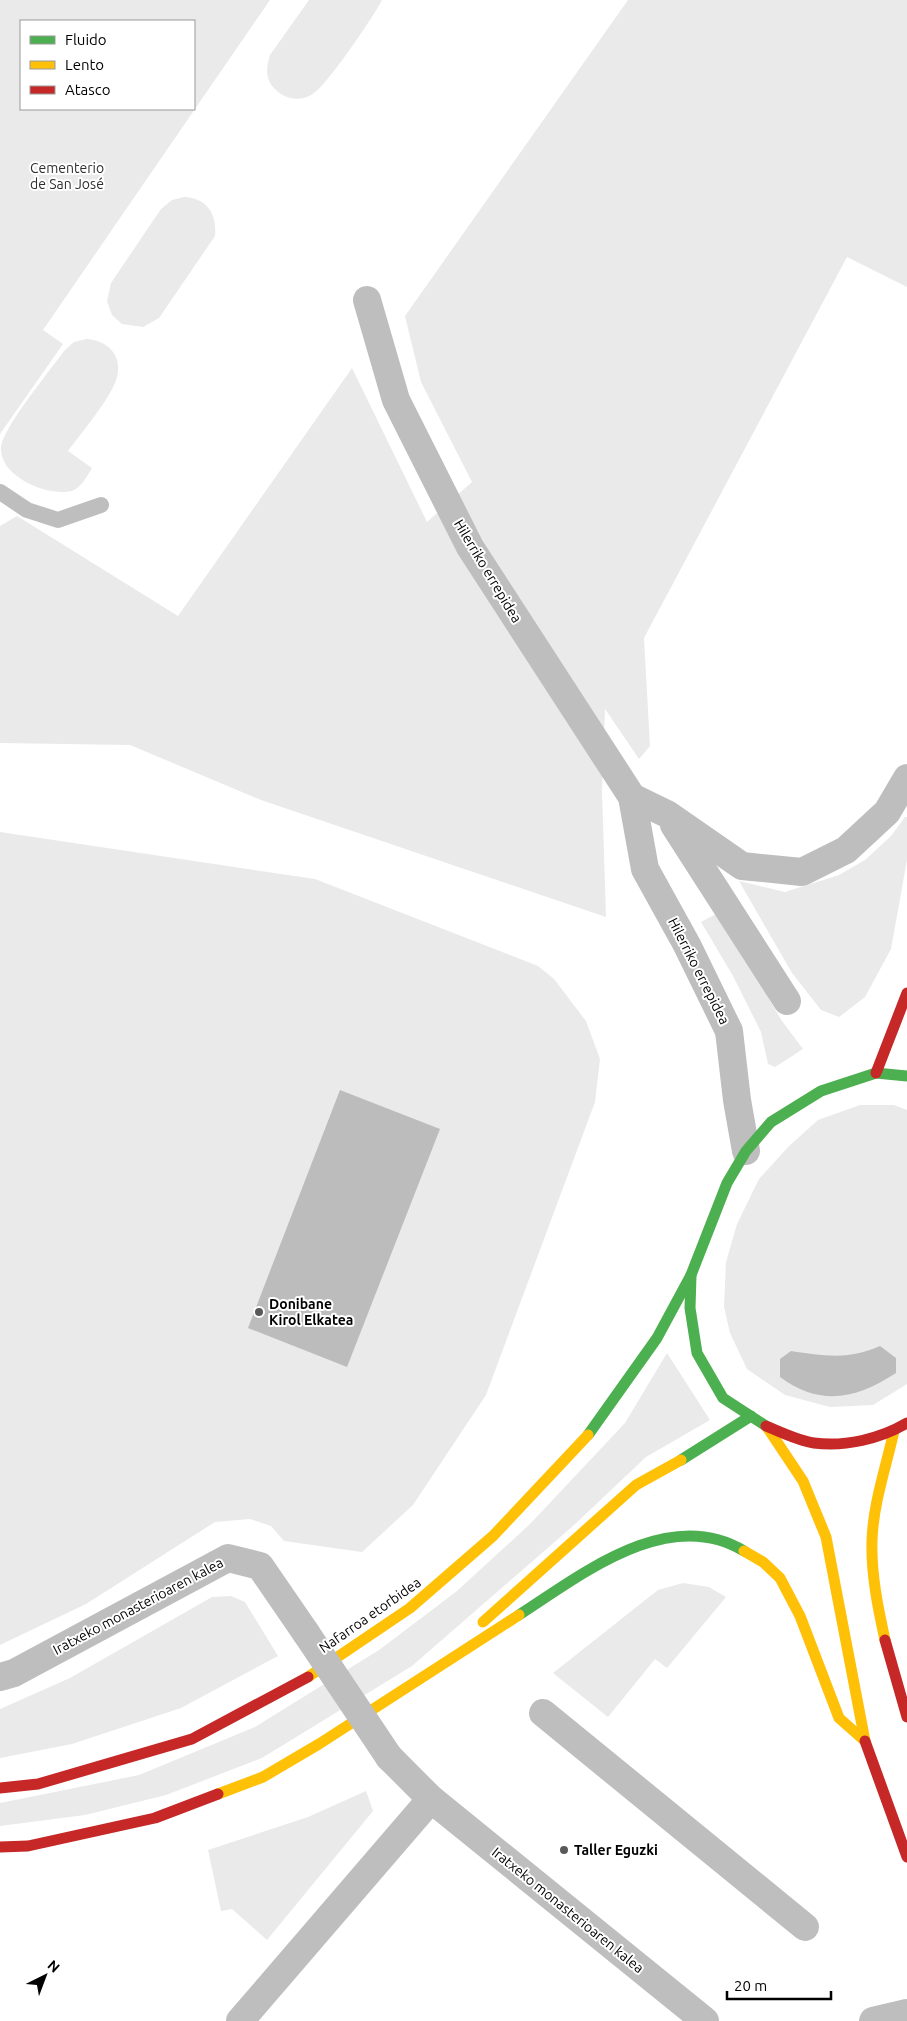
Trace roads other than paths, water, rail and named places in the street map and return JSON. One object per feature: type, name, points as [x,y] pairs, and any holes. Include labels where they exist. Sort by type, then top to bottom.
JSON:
[{"type":"main road","points":[[876,1073],[907,993]]},
{"type":"main road","points":[[907,1076],[876,1073],[822,1091],[771,1122],[746,1151],[726,1183],[691,1275],[690,1308],[697,1353],[724,1398],[767,1427],[813,1443],[858,1442],[894,1432],[907,1423]]},
{"type":"main road","name":"Nafarroa etorbidea","points":[[0,1788],[38,1784],[192,1738],[299,1682],[410,1608],[493,1536],[582,1444],[657,1338],[691,1275]]},
{"type":"main road","points":[[424,1674],[636,1485],[675,1464],[751,1416]]},
{"type":"main road","points":[[767,1427],[803,1481],[826,1537],[865,1741],[907,1857]]},
{"type":"main road","points":[[894,1432],[876,1512],[872,1540],[873,1568],[883,1629],[907,1717]]},
{"type":"main road","points":[[0,1847],[28,1846],[155,1818],[263,1778],[600,1563],[659,1538],[686,1535],[709,1537],[738,1547],[763,1562],[780,1578],[800,1616],[839,1718],[865,1741]]},
{"type":"street","name":"Hilerriko errepidea","points":[[367,300],[396,400],[470,547],[632,797],[645,869],[687,945],[729,1030],[736,1100],[746,1151]]},
{"type":"street","points":[[632,797],[667,814],[742,866],[802,872],[846,850],[887,812],[907,778]]},
{"type":"street","points":[[667,814],[787,1001]]},
{"type":"street","name":"Iratxeko monasterioaren kalea","points":[[0,1677],[14,1673],[228,1558],[260,1566],[389,1757],[431,1799],[705,2021]]},
{"type":"street","points":[[543,1713],[805,1927]]},
{"type":"street","points":[[240,2021],[431,1799]]},
{"type":"street","points":[[873,2021],[907,2013]]},
{"type":"lane","points":[[0,492],[27,510],[58,520],[101,505]]},
{"type":"place","name":"Donibane Kirol Elkatea","points":[[259,1312]]},
{"type":"place","name":"Taller Eguzki","points":[[564,1850]]},
{"type":"park label","name":"Cementerio de San José","points":[[67,176]]}]
